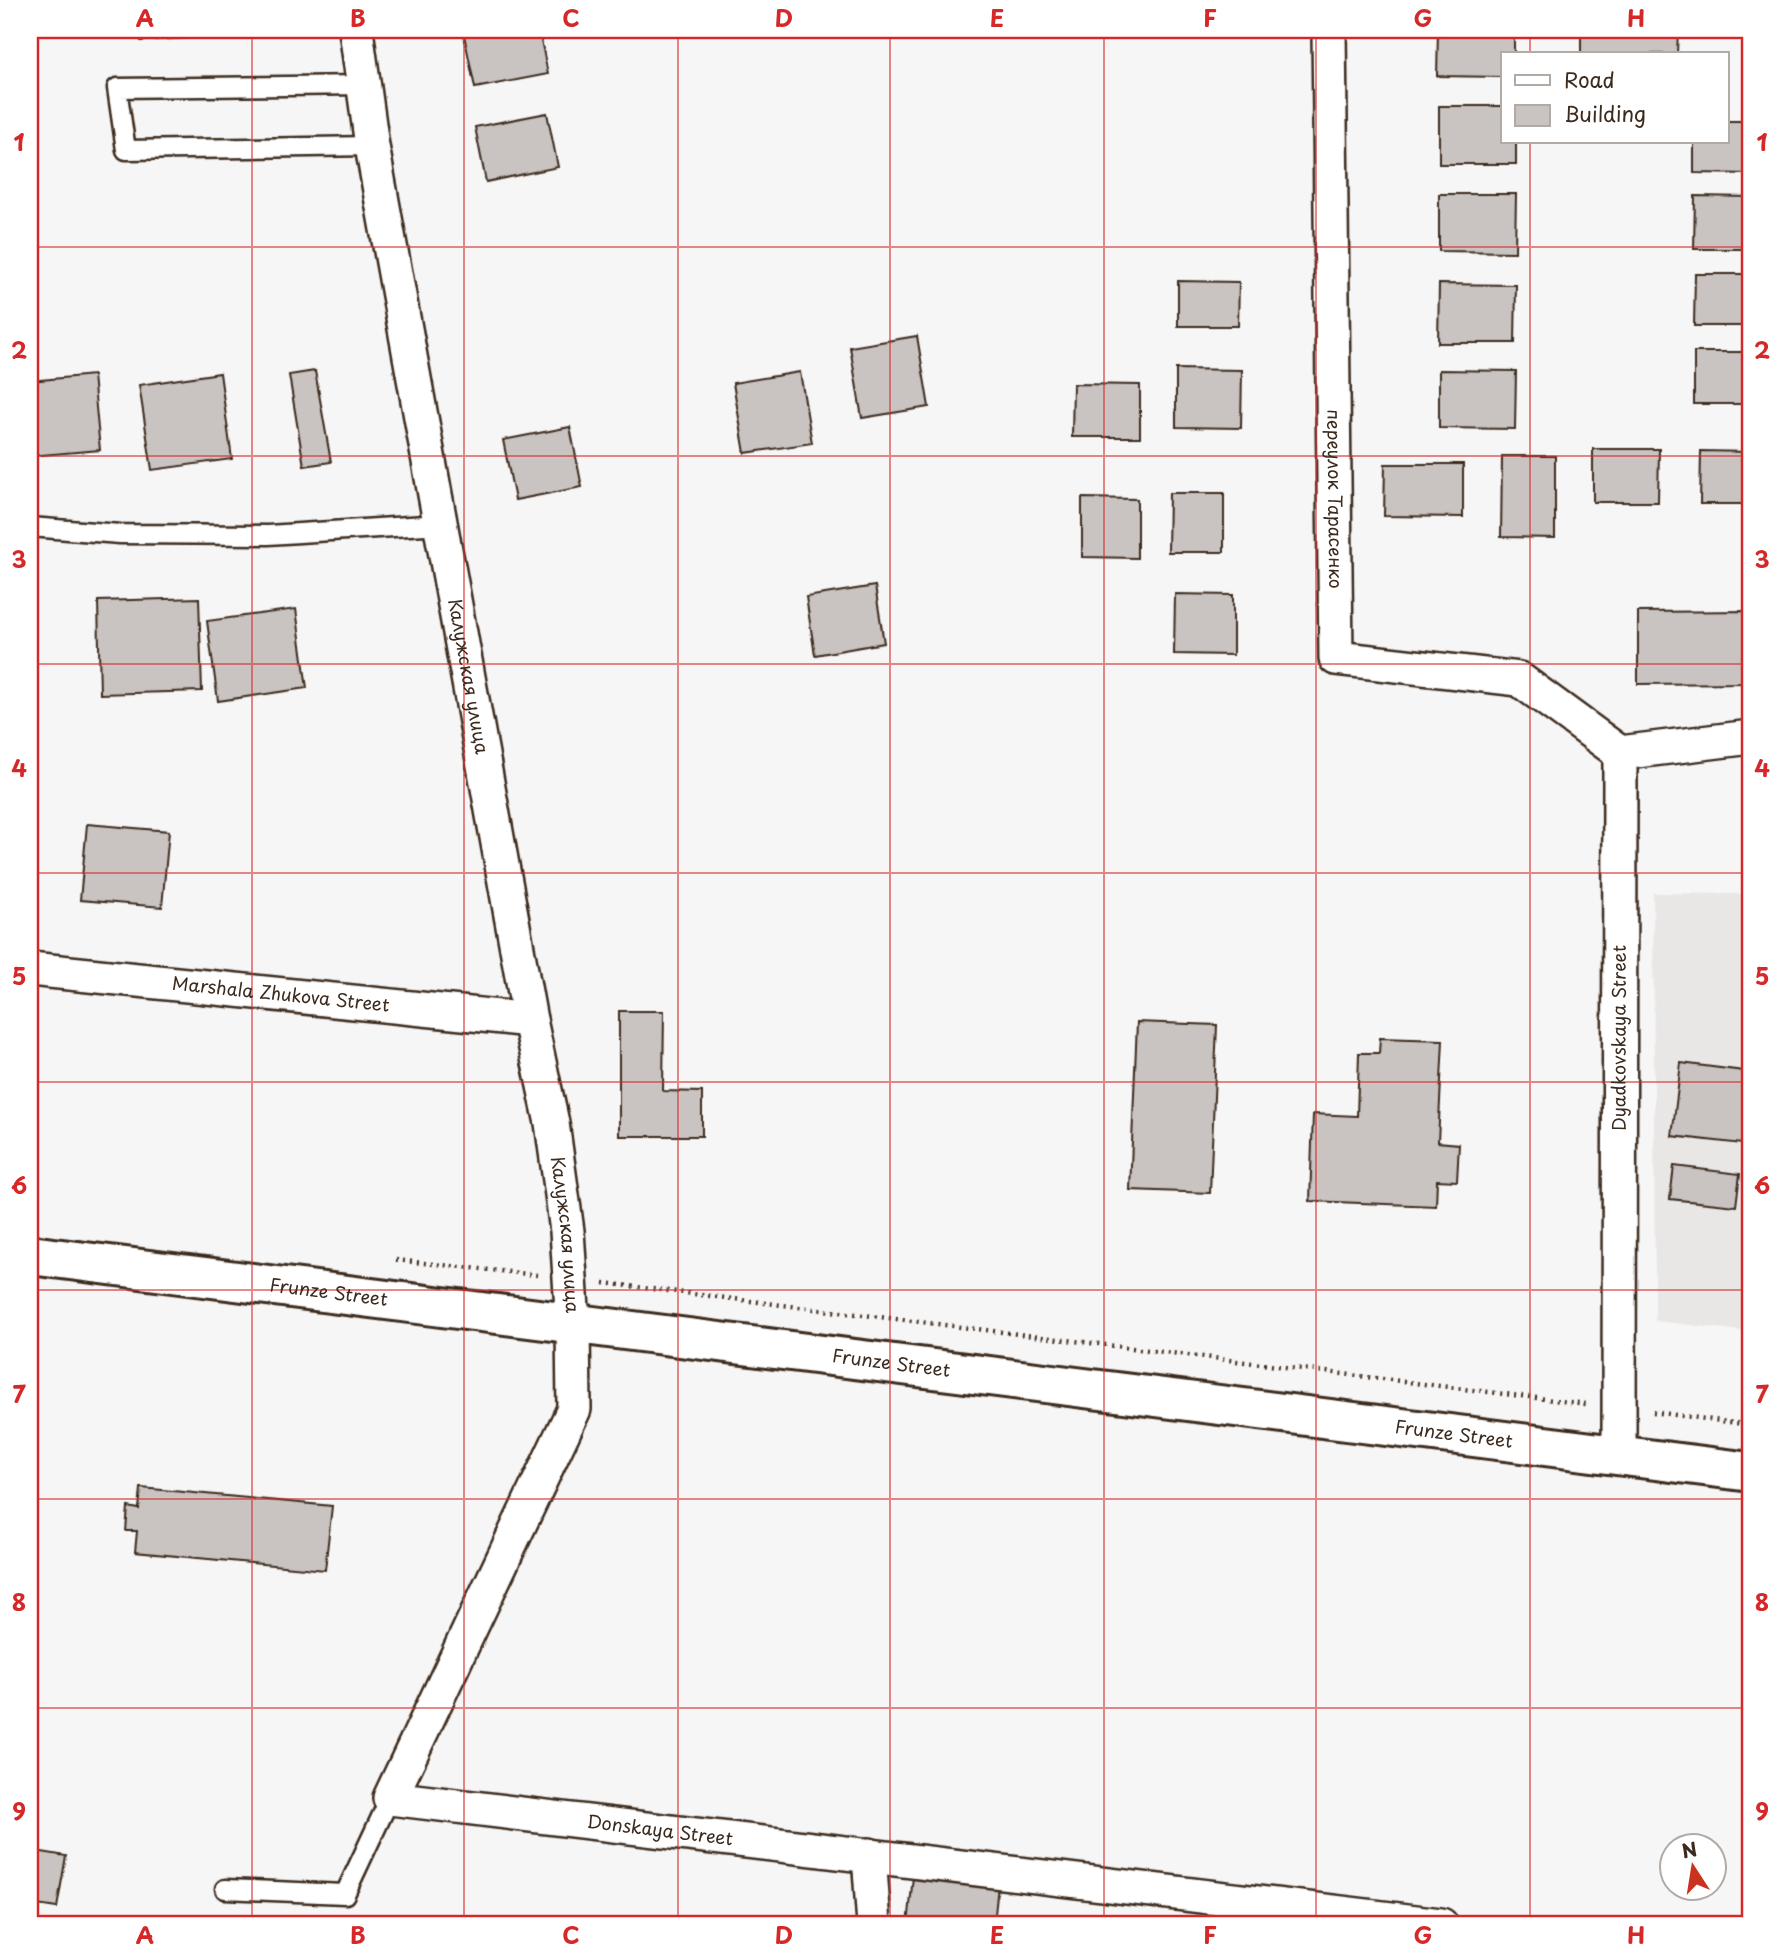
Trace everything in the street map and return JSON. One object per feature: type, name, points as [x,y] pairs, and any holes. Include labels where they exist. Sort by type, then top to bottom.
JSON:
[{"type":"main road","name":"Frunze Street","points":[[30,1255],[1751,1472]]},
{"type":"street","name":"Калужская улица","points":[[356,30],[372,146],[530,1020],[552,1124],[573,1325]]},
{"type":"street","name":"переулок Тарасенко","points":[[1329,30],[1336,658],[1519,679],[1620,753]]},
{"type":"street","points":[[1620,753],[1751,737]]},
{"type":"street","name":"Dyadkovskaya Street","points":[[1619,1454],[1620,753]]},
{"type":"street","name":"Marshala Zhukova Street","points":[[30,969],[530,1020]]},
{"type":"street","points":[[390,1798],[575,1409],[573,1325]]},
{"type":"street","name":"Donskaya Street","points":[[390,1798],[1441,1925]]},
{"type":"street","points":[[869,1855],[874,1925]]},
{"type":"lane","points":[[365,85],[117,88],[126,150],[372,146]]},
{"type":"lane","points":[[30,527],[120,534],[268,535],[440,524]]},
{"type":"lane","points":[[225,1889],[345,1894],[390,1798]]},
{"type":"path","points":[[382,1258],[1751,1425]]},
{"type":"shaded area","points":[[1653,893],[1751,894],[1751,1332],[1655,1321]]},
{"type":"building","points":[[140,30],[218,30],[219,36],[141,41]]},
{"type":"building","points":[[463,30],[539,30],[548,74],[475,88]]},
{"type":"building","points":[[1438,30],[1514,30],[1514,52],[1501,52],[1501,77],[1437,76]]},
{"type":"building","points":[[1581,30],[1678,30],[1677,52],[1581,52]]},
{"type":"building","points":[[1439,106],[1501,106],[1501,144],[1516,144],[1516,164],[1439,164]]},
{"type":"building","points":[[547,113],[558,167],[486,182],[475,127]]},
{"type":"building","points":[[1728,121],[1751,121],[1751,174],[1694,173],[1694,144],[1728,144]]},
{"type":"building","points":[[1439,194],[1516,194],[1515,252],[1439,251]]},
{"type":"building","points":[[1695,196],[1751,197],[1751,249],[1694,249]]},
{"type":"building","points":[[1695,274],[1751,274],[1751,326],[1694,326]]},
{"type":"building","points":[[1178,281],[1239,282],[1238,326],[1178,326]]},
{"type":"building","points":[[1439,284],[1516,285],[1515,343],[1438,343]]},
{"type":"building","points":[[917,336],[929,407],[862,418],[850,347]]},
{"type":"building","points":[[1694,352],[1751,352],[1751,404],[1694,404]]},
{"type":"building","points":[[1176,369],[1242,370],[1241,428],[1176,427]]},
{"type":"building","points":[[1439,370],[1516,371],[1515,429],[1439,428]]},
{"type":"building","points":[[315,371],[331,462],[304,466],[289,375]]},
{"type":"building","points":[[800,372],[812,443],[745,453],[733,383]]},
{"type":"building","points":[[220,373],[232,459],[152,470],[139,385]]},
{"type":"building","points":[[93,375],[100,450],[30,456],[30,381]]},
{"type":"building","points":[[1073,384],[1140,385],[1140,437],[1072,437]]},
{"type":"building","points":[[570,427],[582,487],[515,500],[503,440]]},
{"type":"building","points":[[1593,449],[1659,449],[1658,502],[1593,502]]},
{"type":"building","points":[[1701,451],[1751,452],[1751,504],[1700,504]]},
{"type":"building","points":[[1502,456],[1555,456],[1555,538],[1501,537]]},
{"type":"building","points":[[1385,464],[1463,464],[1463,517],[1384,516]]},
{"type":"building","points":[[1169,493],[1224,493],[1224,552],[1168,552]]},
{"type":"building","points":[[1082,498],[1137,499],[1137,558],[1082,557]]},
{"type":"building","points":[[875,586],[884,643],[815,655],[806,597]]},
{"type":"building","points":[[30,587],[33,660],[30,660]]},
{"type":"building","points":[[1175,594],[1233,595],[1233,655],[1174,654]]},
{"type":"building","points":[[199,598],[202,691],[100,694],[98,601]]},
{"type":"building","points":[[296,609],[307,688],[218,701],[207,621]]},
{"type":"building","points":[[1751,611],[1751,683],[1638,684],[1638,612]]},
{"type":"building","points":[[87,824],[169,831],[162,907],[80,900]]},
{"type":"building","points":[[619,1011],[664,1011],[663,1091],[702,1092],[702,1136],[619,1136]]},
{"type":"building","points":[[1137,1022],[1217,1025],[1210,1193],[1130,1190]]},
{"type":"building","points":[[1380,1038],[1443,1040],[1438,1142],[1459,1144],[1457,1181],[1437,1180],[1436,1206],[1310,1201],[1313,1114],[1357,1116],[1359,1053],[1379,1053]]},
{"type":"building","points":[[1681,1063],[1751,1072],[1751,1145],[1672,1136]]},
{"type":"building","points":[[1674,1166],[1740,1174],[1736,1206],[1670,1199]]},
{"type":"building","points":[[141,1488],[332,1506],[325,1570],[135,1552],[137,1531],[126,1531],[128,1507],[139,1509]]},
{"type":"building","points":[[30,1850],[66,1856],[57,1908],[30,1904]]},
{"type":"building","points":[[913,1876],[998,1884],[994,1925],[908,1925]]}]
